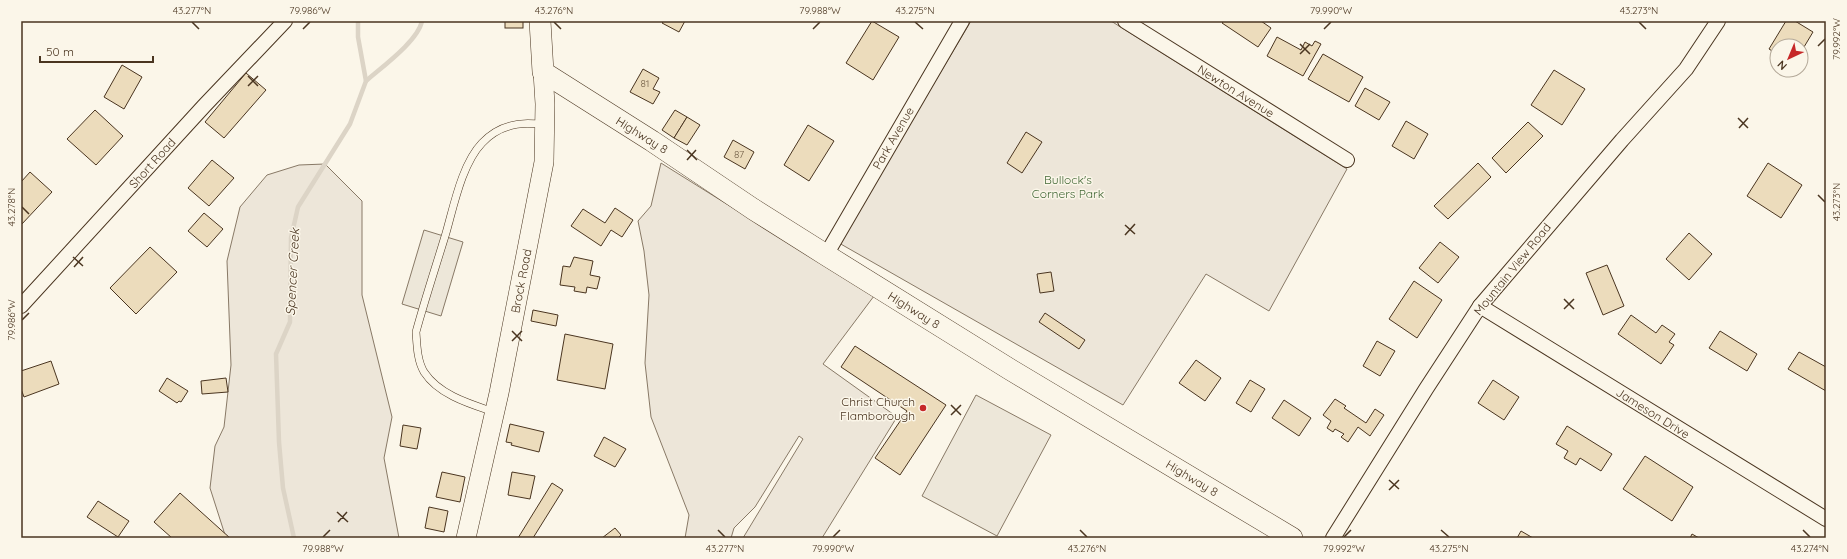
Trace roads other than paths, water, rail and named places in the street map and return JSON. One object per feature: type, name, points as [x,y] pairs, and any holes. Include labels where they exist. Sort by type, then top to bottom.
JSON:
[{"type":"main road","name":"Brock Road","points":[[466,538],[494,412],[544,162],[545,125],[540,21]]},
{"type":"main road","name":"Highway 8","points":[[543,72],[652,141],[753,209],[826,255],[1011,370],[1292,538]]},
{"type":"street","name":"Short Road","points":[[21,306],[284,21]]},
{"type":"street","name":"Park Avenue","points":[[826,255],[962,21]]},
{"type":"street","name":"Newton Avenue","points":[[1125,21],[1347,160]]},
{"type":"street","name":"Mountain View Road","points":[[1333,538],[1480,306],[1622,140],[1686,69],[1718,21]]},
{"type":"street","name":"Jameson Drive","points":[[1480,306],[1826,519]]},
{"type":"lane","points":[[494,412],[463,402],[438,386],[424,372],[417,350],[416,332],[454,203],[468,164],[481,144],[501,128],[529,122],[545,125]]},
{"type":"waterway","name":"Spencer Creek","points":[[294,538],[283,488],[279,442],[276,354],[290,322],[291,238],[298,207],[350,124],[366,81],[358,37],[358,21]]},
{"type":"waterway","points":[[366,81],[407,45],[414,37],[422,21]]},
{"type":"place","name":"Christ Church Flamborough","points":[[923,408]]},
{"type":"park label","name":"Bullock's Corners Park","points":[[1068,186]]}]
